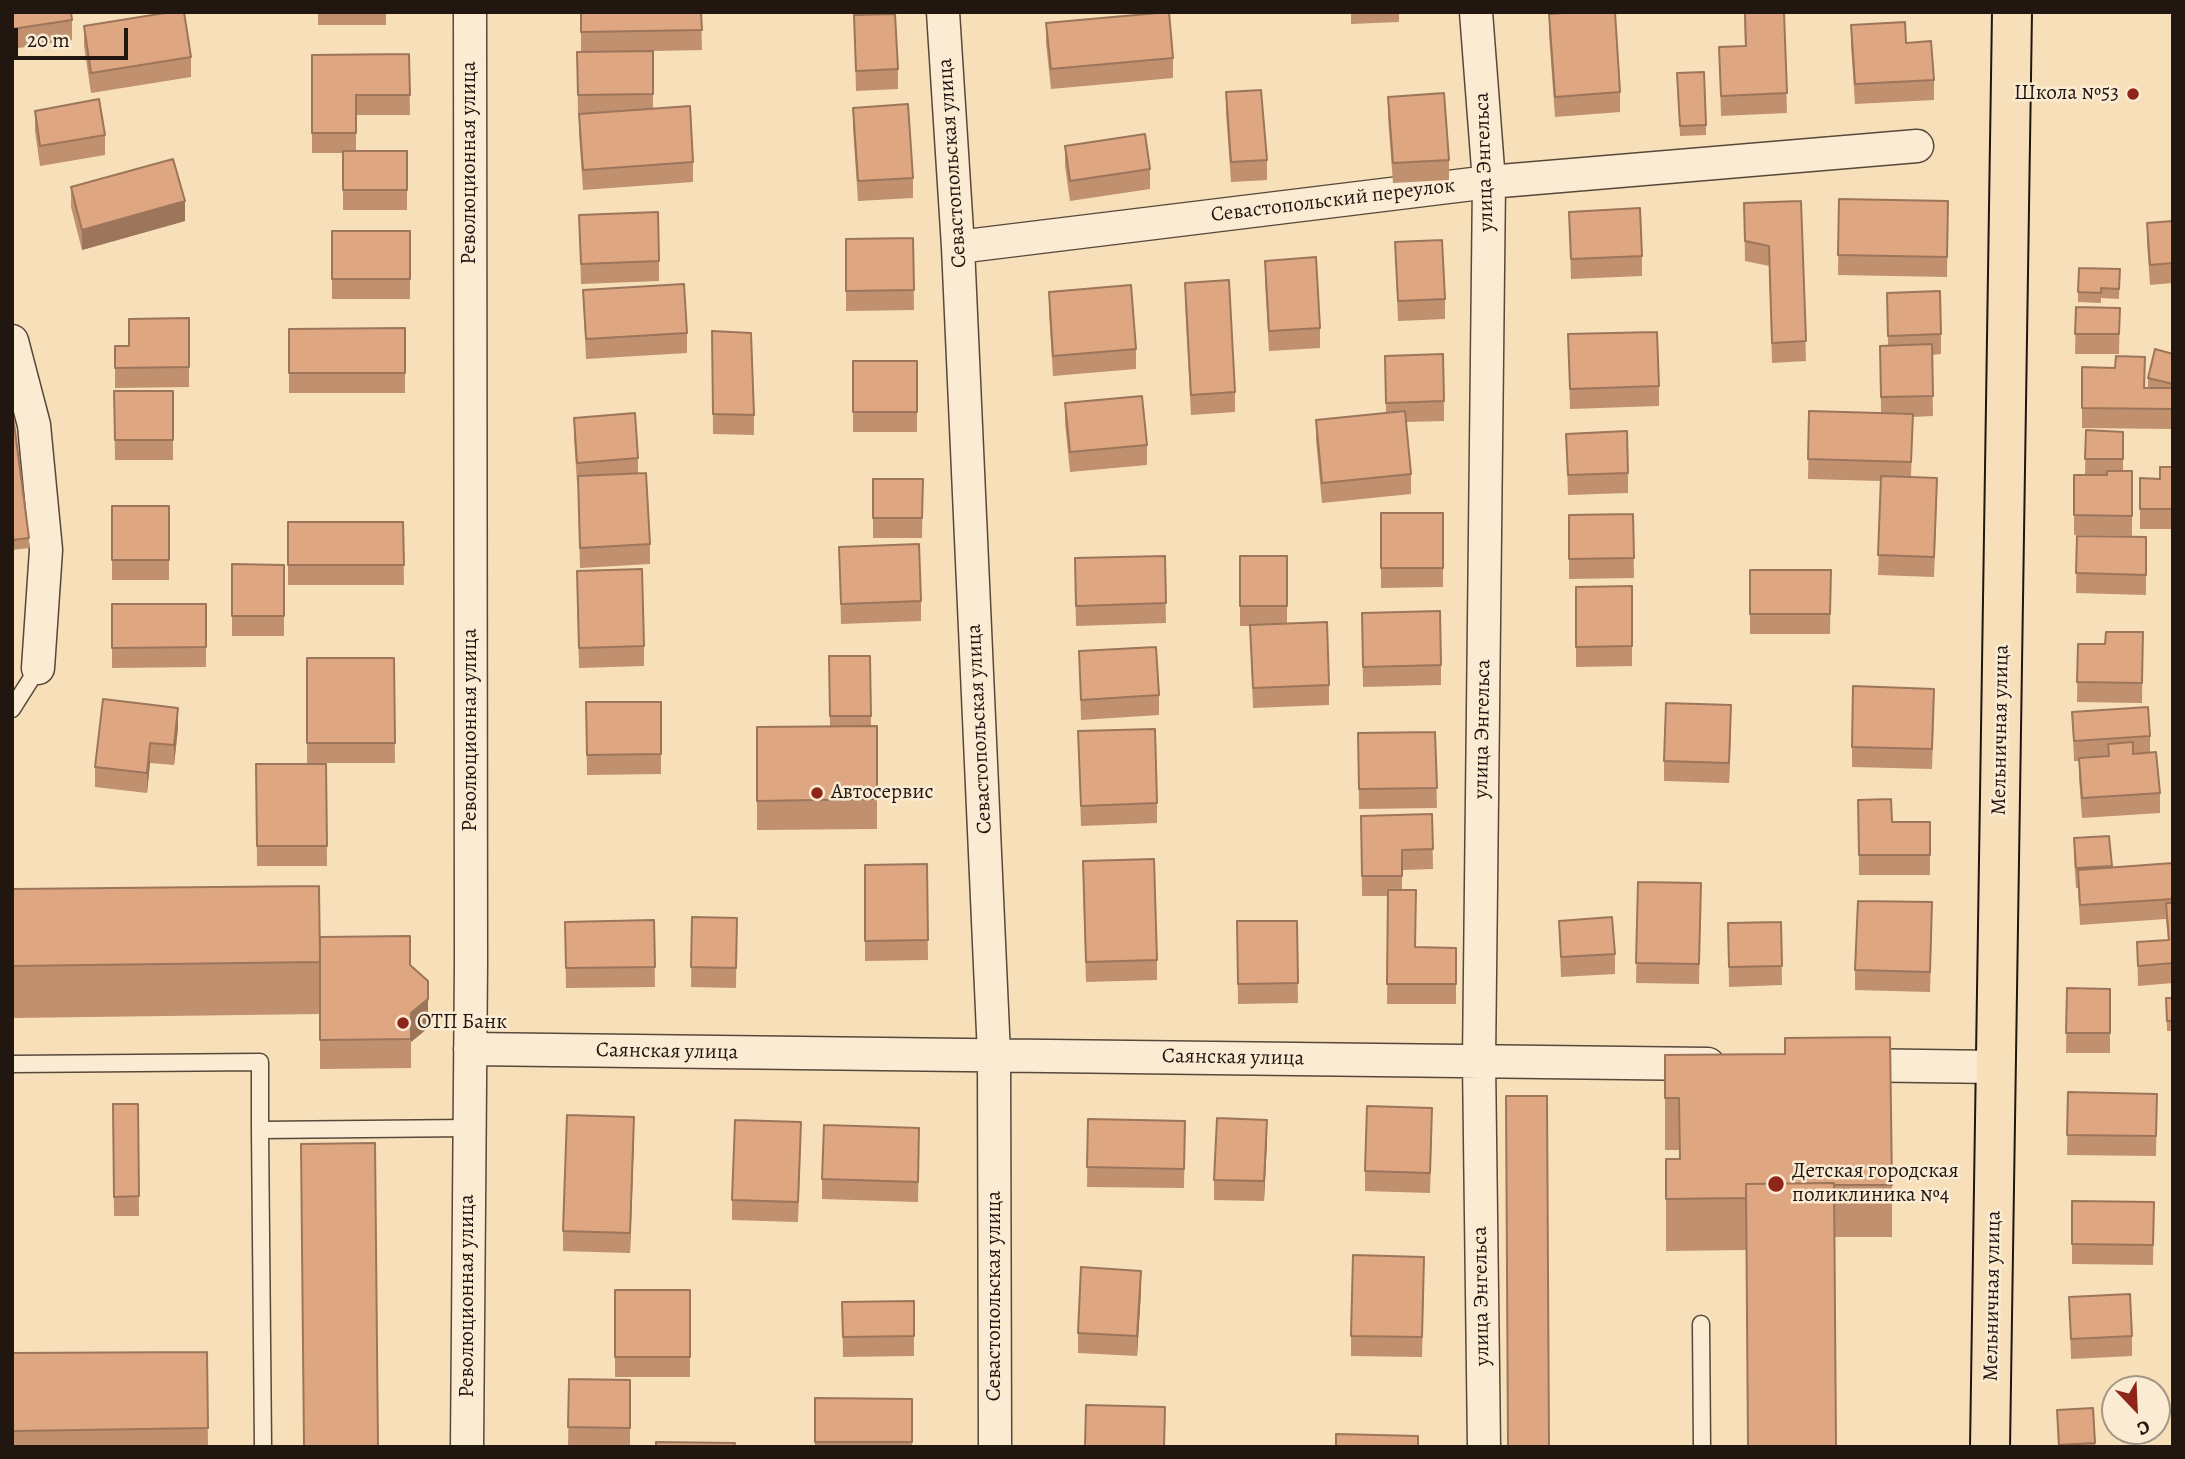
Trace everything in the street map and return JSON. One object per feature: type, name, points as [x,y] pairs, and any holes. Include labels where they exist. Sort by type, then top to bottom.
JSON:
[{"type":"main road","name":"Мельничная улица","points":[[1990,1447],[2012,12]]},
{"type":"street","name":"Революционная улица","points":[[467,1447],[470,1128],[470,12]]},
{"type":"street","name":"Севастопольская улица","points":[[943,12],[958,247],[994,1055],[995,1447]]},
{"type":"street","name":"улица Энгельса","points":[[1476,12],[1489,182],[1479,1061],[1484,1447]]},
{"type":"street","name":"Севастопольский переулок","points":[[958,247],[1489,182],[1917,146]]},
{"type":"street","points":[[12,341],[34,425],[46,550],[38,668]]},
{"type":"street","name":"Саянская улица","points":[[470,1049],[1731,1064]]},
{"type":"street","points":[[1815,1065],[1997,1067]]},
{"type":"lane","points":[[12,709],[38,668]]},
{"type":"lane","points":[[12,1064],[260,1062],[263,1447]]},
{"type":"lane","points":[[260,1130],[470,1128]]},
{"type":"lane","points":[[1701,1324],[1702,1447]]},
{"type":"building","points":[[12,12],[71,12],[72,20],[12,29]]},
{"type":"building","points":[[184,12],[191,57],[91,73],[84,26]]},
{"type":"building","points":[[581,12],[701,12],[702,30],[581,32]]},
{"type":"building","points":[[1169,12],[1173,58],[1051,69],[1046,23]]},
{"type":"building","points":[[1615,12],[1620,92],[1555,97],[1549,14]]},
{"type":"building","points":[[1745,12],[1784,12],[1787,93],[1721,96],[1719,47],[1746,46]]},
{"type":"building","points":[[895,14],[898,69],[856,71],[854,15]]},
{"type":"building","points":[[1905,22],[1906,43],[1931,41],[1934,80],[1855,84],[1851,25]]},
{"type":"building","points":[[653,51],[653,94],[578,95],[577,52]]},
{"type":"building","points":[[409,54],[410,95],[356,95],[356,133],[312,133],[312,55]]},
{"type":"building","points":[[1704,72],[1706,125],[1680,126],[1677,73]]},
{"type":"building","points":[[1261,90],[1267,160],[1231,162],[1226,92]]},
{"type":"building","points":[[1444,93],[1449,160],[1393,163],[1388,97]]},
{"type":"building","points":[[99,99],[105,135],[40,146],[35,111]]},
{"type":"building","points":[[908,104],[913,178],[858,181],[853,108]]},
{"type":"building","points":[[690,106],[693,162],[583,170],[579,114]]},
{"type":"building","points":[[1145,134],[1150,169],[1070,181],[1065,146]]},
{"type":"building","points":[[343,151],[407,151],[407,190],[343,190]]},
{"type":"building","points":[[173,159],[185,201],[82,230],[71,187]]},
{"type":"building","points":[[1839,199],[1948,201],[1947,257],[1838,255]]},
{"type":"building","points":[[1801,201],[1806,341],[1772,343],[1769,246],[1745,241],[1744,203]]},
{"type":"building","points":[[1640,208],[1642,256],[1571,259],[1569,212]]},
{"type":"building","points":[[658,212],[659,261],[581,264],[579,215]]},
{"type":"building","points":[[2173,221],[2173,263],[2150,265],[2147,223]]},
{"type":"building","points":[[332,231],[410,231],[410,279],[332,279]]},
{"type":"building","points":[[913,238],[914,290],[846,291],[846,239]]},
{"type":"building","points":[[1442,240],[1445,299],[1398,301],[1395,242]]},
{"type":"building","points":[[1316,257],[1320,328],[1269,331],[1265,261]]},
{"type":"building","points":[[2079,268],[2120,269],[2119,289],[2101,288],[2101,293],[2078,292]]},
{"type":"building","points":[[1229,280],[1235,392],[1191,395],[1185,283]]},
{"type":"building","points":[[684,284],[687,333],[586,339],[583,290]]},
{"type":"building","points":[[1131,285],[1136,349],[1053,356],[1049,292]]},
{"type":"building","points":[[1940,291],[1941,334],[1888,336],[1887,293]]},
{"type":"building","points":[[2076,307],[2120,308],[2119,334],[2075,334]]},
{"type":"building","points":[[189,318],[189,367],[115,368],[115,346],[129,346],[129,319]]},
{"type":"building","points":[[405,328],[405,373],[289,373],[289,329]]},
{"type":"building","points":[[712,331],[751,333],[754,415],[713,414]]},
{"type":"building","points":[[1657,332],[1659,386],[1570,389],[1568,334]]},
{"type":"building","points":[[1932,344],[1933,396],[1881,397],[1880,346]]},
{"type":"building","points":[[2155,349],[2173,354],[2173,384],[2148,378]]},
{"type":"building","points":[[1443,354],[1444,401],[1386,403],[1385,356]]},
{"type":"building","points":[[2116,356],[2145,357],[2144,388],[2173,388],[2173,409],[2082,408],[2082,367],[2115,368]]},
{"type":"building","points":[[853,361],[917,361],[917,412],[853,412]]},
{"type":"building","points":[[114,391],[173,391],[173,440],[115,440]]},
{"type":"building","points":[[1142,396],[1147,445],[1070,452],[1065,403]]},
{"type":"building","points":[[12,408],[29,538],[12,540]]},
{"type":"building","points":[[1405,411],[1411,474],[1322,483],[1316,420]]},
{"type":"building","points":[[1809,411],[1913,414],[1911,462],[1808,459]]},
{"type":"building","points":[[635,413],[638,458],[577,463],[574,418]]},
{"type":"building","points":[[2086,430],[2123,432],[2123,459],[2085,459]]},
{"type":"building","points":[[1627,431],[1628,473],[1568,475],[1566,434]]},
{"type":"building","points":[[2160,467],[2173,467],[2173,509],[2140,509],[2140,478],[2160,479]]},
{"type":"building","points":[[2107,471],[2132,471],[2132,516],[2074,515],[2074,475],[2107,475]]},
{"type":"building","points":[[646,473],[650,544],[580,548],[578,476]]},
{"type":"building","points":[[1881,476],[1937,478],[1934,557],[1878,555]]},
{"type":"building","points":[[873,479],[923,479],[922,518],[873,518]]},
{"type":"building","points":[[112,506],[169,506],[169,560],[112,560]]},
{"type":"building","points":[[1381,513],[1443,513],[1443,568],[1381,568]]},
{"type":"building","points":[[1633,514],[1634,558],[1569,559],[1569,515]]},
{"type":"building","points":[[288,522],[403,522],[404,565],[288,565]]},
{"type":"building","points":[[2077,536],[2146,537],[2146,575],[2076,573]]},
{"type":"building","points":[[919,544],[921,601],[841,604],[839,547]]},
{"type":"building","points":[[1165,556],[1166,603],[1076,606],[1075,558]]},
{"type":"building","points":[[1240,556],[1287,556],[1287,606],[1240,606]]},
{"type":"building","points":[[232,564],[284,565],[284,616],[232,616]]},
{"type":"building","points":[[642,569],[644,646],[579,648],[577,571]]},
{"type":"building","points":[[1750,570],[1831,570],[1830,614],[1750,614]]},
{"type":"building","points":[[1632,586],[1632,646],[1576,647],[1576,587]]},
{"type":"building","points":[[112,604],[206,604],[206,647],[112,648]]},
{"type":"building","points":[[1440,611],[1441,665],[1363,667],[1362,613]]},
{"type":"building","points":[[1327,622],[1329,685],[1253,688],[1250,625]]},
{"type":"building","points":[[2106,632],[2143,632],[2142,683],[2077,682],[2078,644],[2105,644]]},
{"type":"building","points":[[1156,647],[1159,695],[1081,700],[1079,651]]},
{"type":"building","points":[[829,656],[870,656],[871,716],[830,716]]},
{"type":"building","points":[[307,658],[394,658],[395,743],[307,743]]},
{"type":"building","points":[[1853,686],[1934,689],[1932,749],[1852,747]]},
{"type":"building","points":[[103,699],[178,708],[174,745],[150,743],[147,773],[95,767]]},
{"type":"building","points":[[586,702],[661,702],[661,754],[587,755]]},
{"type":"building","points":[[1666,703],[1731,705],[1729,763],[1664,761]]},
{"type":"building","points":[[2148,707],[2150,736],[2074,741],[2072,712]]},
{"type":"building","points":[[877,726],[877,799],[757,801],[757,727]]},
{"type":"building","points":[[1155,729],[1157,803],[1081,806],[1078,731]]},
{"type":"building","points":[[1435,732],[1437,788],[1359,789],[1358,733]]},
{"type":"building","points":[[2133,742],[2133,754],[2156,752],[2160,793],[2082,798],[2079,758],[2109,756],[2108,744]]},
{"type":"building","points":[[256,764],[326,764],[327,846],[257,846]]},
{"type":"building","points":[[1891,799],[1892,822],[1930,822],[1930,855],[1859,855],[1858,800]]},
{"type":"building","points":[[1432,814],[1433,849],[1402,850],[1402,876],[1362,876],[1361,816]]},
{"type":"building","points":[[2109,836],[2112,866],[2076,868],[2074,838]]},
{"type":"building","points":[[1154,859],[1157,960],[1086,962],[1083,861]]},
{"type":"building","points":[[2173,863],[2173,899],[2080,905],[2078,870]]},
{"type":"building","points":[[927,864],[928,940],[865,941],[865,865]]},
{"type":"building","points":[[1638,882],[1701,883],[1699,964],[1636,963]]},
{"type":"building","points":[[319,886],[320,962],[12,966],[12,889]]},
{"type":"building","points":[[1388,890],[1416,890],[1415,947],[1456,948],[1456,984],[1387,984]]},
{"type":"building","points":[[1858,901],[1932,902],[1930,972],[1855,970]]},
{"type":"building","points":[[2166,903],[2173,903],[2173,963],[2138,966],[2137,942],[2169,940]]},
{"type":"building","points":[[692,917],[737,918],[736,968],[691,967]]},
{"type":"building","points":[[1612,917],[1615,954],[1561,957],[1559,921]]},
{"type":"building","points":[[654,920],[655,967],[566,968],[565,922]]},
{"type":"building","points":[[1237,921],[1297,921],[1298,983],[1238,984]]},
{"type":"building","points":[[1781,922],[1782,966],[1729,967],[1728,923]]},
{"type":"building","points":[[410,936],[410,965],[428,981],[428,999],[411,1013],[411,1039],[320,1040],[320,937]]},
{"type":"building","points":[[2067,988],[2110,989],[2110,1033],[2066,1033]]},
{"type":"building","points":[[2166,998],[2173,998],[2173,1021],[2167,1021]]},
{"type":"building","points":[[1890,1037],[1892,1185],[1746,1184],[1746,1198],[1666,1199],[1666,1159],[1680,1159],[1679,1098],[1665,1098],[1665,1055],[1785,1054],[1785,1038]]},
{"type":"building","points":[[2068,1092],[2157,1094],[2156,1136],[2067,1135]]},
{"type":"building","points":[[1506,1096],[1547,1096],[1549,1447],[1508,1447]]},
{"type":"building","points":[[113,1104],[138,1104],[139,1196],[114,1197]]},
{"type":"building","points":[[1367,1106],[1432,1108],[1430,1173],[1365,1171]]},
{"type":"building","points":[[567,1115],[634,1117],[630,1233],[563,1231]]},
{"type":"building","points":[[1217,1118],[1267,1120],[1264,1181],[1214,1180]]},
{"type":"building","points":[[1088,1119],[1185,1121],[1184,1169],[1087,1167]]},
{"type":"building","points":[[735,1120],[801,1122],[798,1202],[732,1200]]},
{"type":"building","points":[[824,1125],[919,1128],[918,1182],[822,1179]]},
{"type":"building","points":[[375,1143],[378,1447],[304,1447],[301,1144]]},
{"type":"building","points":[[1834,1183],[1836,1447],[1748,1447],[1746,1184]]},
{"type":"building","points":[[2072,1201],[2154,1202],[2153,1245],[2072,1244]]},
{"type":"building","points":[[1353,1255],[1424,1257],[1422,1337],[1351,1336]]},
{"type":"building","points":[[1081,1267],[1141,1271],[1137,1336],[1078,1333]]},
{"type":"building","points":[[615,1290],[690,1290],[690,1357],[615,1357]]},
{"type":"building","points":[[2130,1294],[2132,1336],[2071,1339],[2069,1297]]},
{"type":"building","points":[[914,1301],[914,1336],[843,1337],[842,1302]]},
{"type":"building","points":[[207,1352],[208,1428],[13,1431],[12,1353]]},
{"type":"building","points":[[569,1379],[630,1380],[630,1428],[568,1427]]},
{"type":"building","points":[[815,1398],[912,1399],[912,1442],[815,1442]]},
{"type":"building","points":[[1086,1405],[1165,1407],[1164,1447],[1085,1447]]},
{"type":"building","points":[[2093,1408],[2095,1443],[2059,1445],[2057,1410]]},
{"type":"building","points":[[1336,1434],[1418,1436],[1418,1447],[1336,1447]]},
{"type":"building","points":[[656,1442],[735,1443],[734,1447],[656,1447]]},
{"type":"place","name":"Школа №53","points":[[2133,94]]},
{"type":"place","name":"Автосервис","points":[[817,793]]},
{"type":"place","name":"ОТП Банк","points":[[403,1023]]},
{"type":"place","name":"Детская городская поликлиника №4","points":[[1776,1184]]}]
